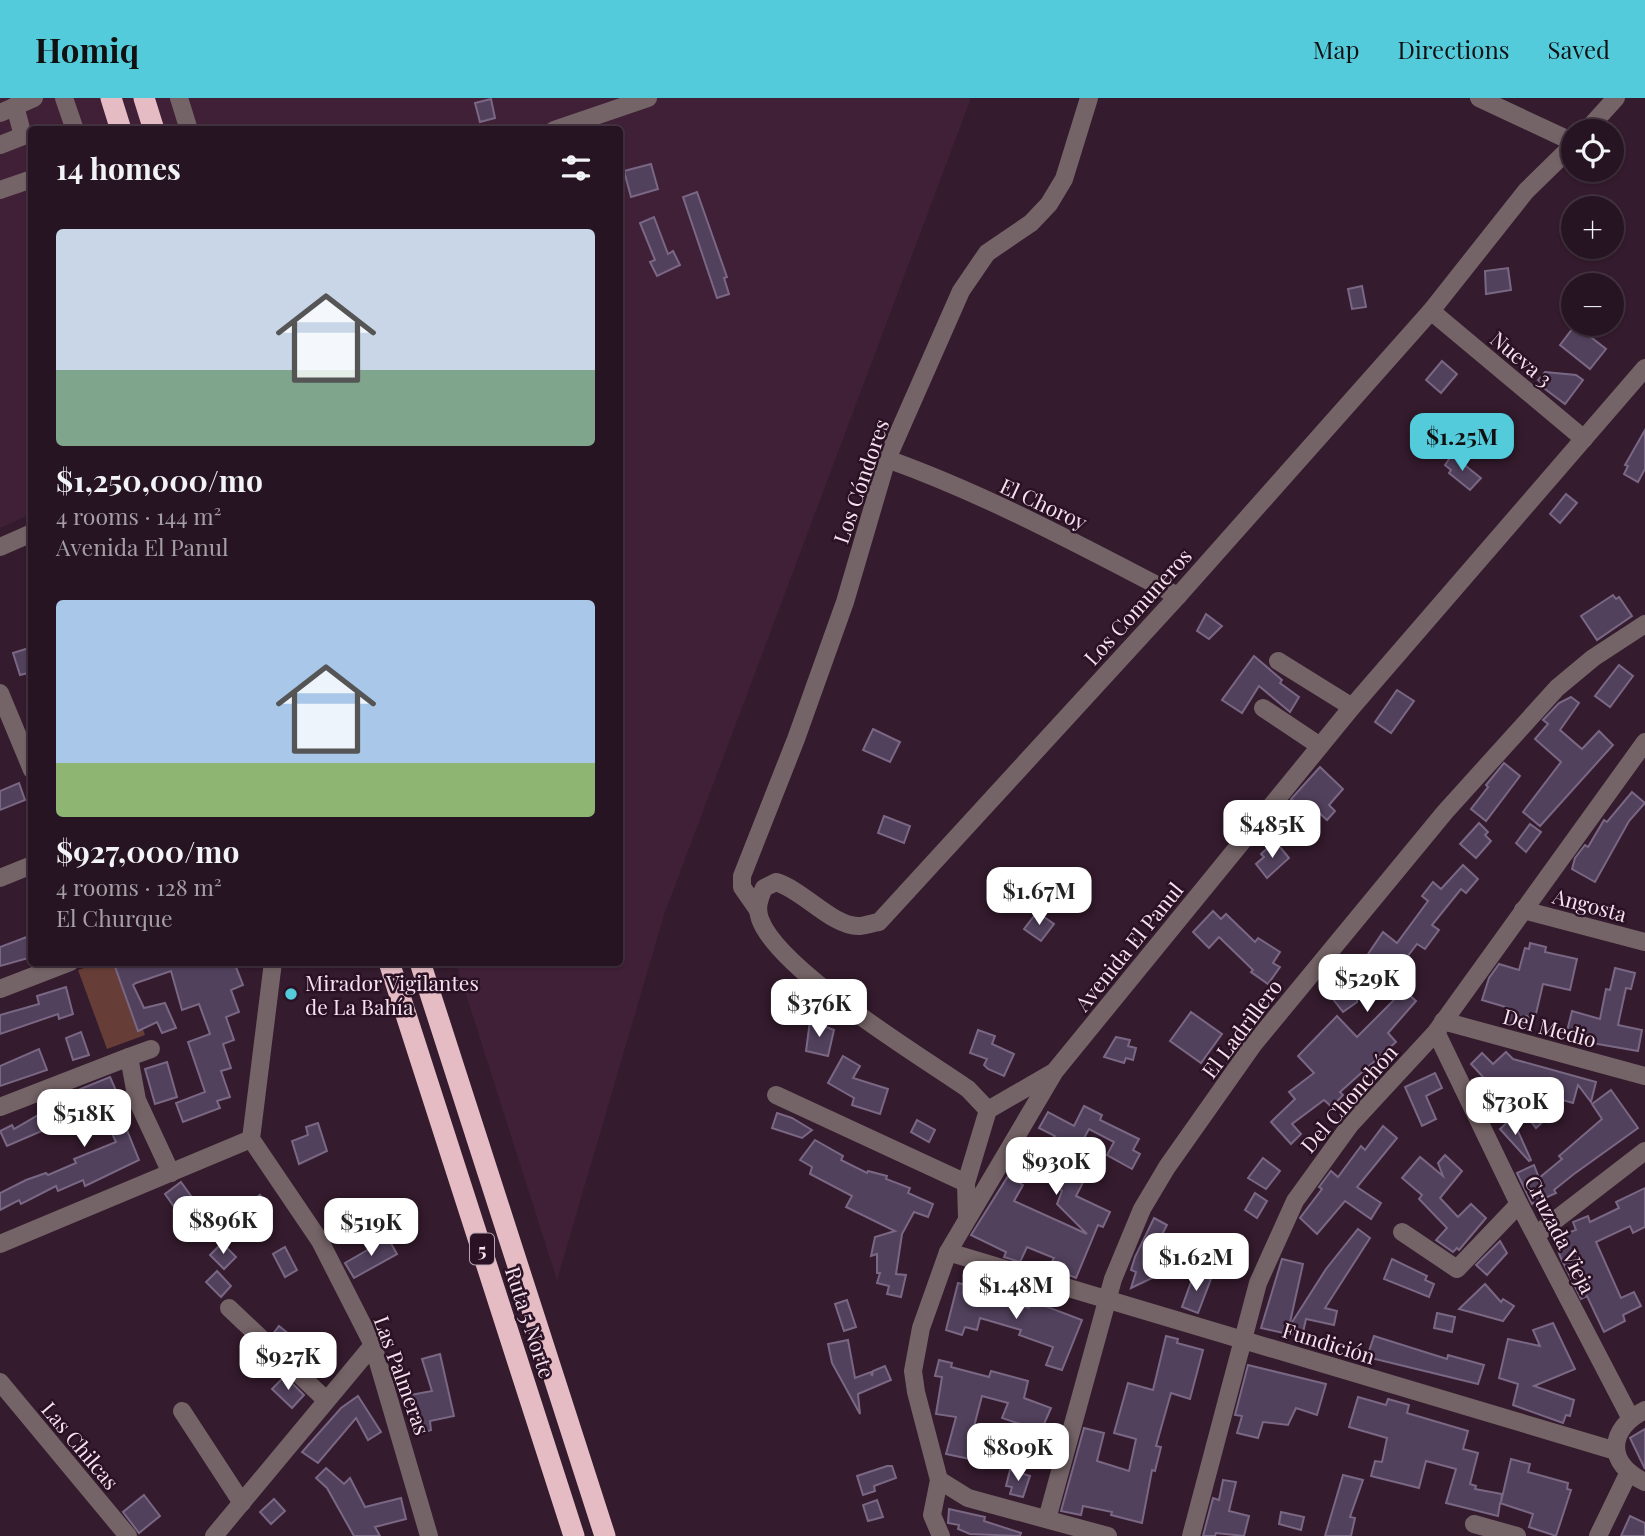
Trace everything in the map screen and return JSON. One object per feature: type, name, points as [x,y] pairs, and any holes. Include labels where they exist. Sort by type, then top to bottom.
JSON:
[{"type":"highway","points":[[111,98],[120,126]]},
{"type":"highway","points":[[144,98],[153,126]]},
{"type":"highway","name":"Ruta 5 Norte","points":[[390,966],[574,1536]]},
{"type":"highway","name":"Ruta 5 Norte","points":[[421,966],[605,1536]]},
{"type":"street","points":[[0,145],[23,136],[8,110],[34,98]]},
{"type":"street","points":[[64,98],[74,126]]},
{"type":"street","points":[[179,98],[189,126]]},
{"type":"street","points":[[566,126],[648,98]]},
{"type":"street","name":"Los Cóndores","points":[[758,910],[742,887],[742,876],[796,739],[845,603],[887,459],[974,267],[986,253],[1031,223],[1049,204],[1064,179],[1089,98]]},
{"type":"street","points":[[1479,98],[1561,138]]},
{"type":"street","points":[[1597,119],[1616,98]]},
{"type":"street","name":"Los Comuneros","points":[[758,910],[764,888],[776,883],[794,887],[833,916],[856,926],[879,922],[1178,596],[1431,311],[1526,191],[1561,156]]},
{"type":"street","points":[[0,190],[28,181]]},
{"type":"street","name":"Nueva 3","points":[[1431,311],[1584,439]]},
{"type":"street","name":"Avenida El Panul","points":[[941,1536],[932,1515],[939,1480],[916,1392],[914,1371],[921,1328],[948,1252],[1055,1071],[1352,707],[1645,368]]},
{"type":"street","name":"El Choroy","points":[[887,459],[934,476],[1048,529],[1178,596]]},
{"type":"street","points":[[0,547],[28,535]]},
{"type":"street","name":"El Ladrillero","points":[[1047,1520],[1107,1300],[1131,1231],[1154,1187],[1253,1045],[1446,813],[1557,688],[1593,658],[1645,624]]},
{"type":"street","points":[[1278,661],[1352,707]]},
{"type":"street","points":[[0,693],[28,760]]},
{"type":"street","points":[[1263,708],[1320,746]]},
{"type":"street","name":"Del Chonchón","points":[[1191,1536],[1268,1255],[1311,1174],[1350,1125],[1439,1026],[1645,742]]},
{"type":"street","points":[[0,878],[28,867]]},
{"type":"street","name":"Angosta","points":[[1523,909],[1645,942]]},
{"type":"street","points":[[758,910],[761,922],[801,972],[968,1089],[988,1110]]},
{"type":"street","points":[[0,989],[60,966]]},
{"type":"street","points":[[0,1244],[251,1139],[273,966]]},
{"type":"street","name":"Del Medio","points":[[1439,1026],[1645,1076]]},
{"type":"street","name":"Cruzada Vieja","points":[[1439,1026],[1519,1204],[1638,1414]]},
{"type":"street","points":[[0,1107],[151,1049]]},
{"type":"street","points":[[130,1057],[137,1100],[171,1172]]},
{"type":"street","points":[[967,1219],[966,1183],[988,1110],[1055,1071]]},
{"type":"street","points":[[776,1095],[966,1183]]},
{"type":"street","name":"Las Palmeras","points":[[251,1139],[320,1241],[373,1345],[429,1536]]},
{"type":"street","points":[[1536,1235],[1645,1151]]},
{"type":"street","points":[[1402,1232],[1457,1269],[1519,1204]]},
{"type":"street","name":"Fundición","points":[[948,1252],[1616,1451]]},
{"type":"street","points":[[229,1308],[326,1400]]},
{"type":"street","points":[[214,1536],[373,1345]]},
{"type":"street","name":"Las Chilcas","points":[[0,1382],[128,1536]]},
{"type":"street","points":[[182,1411],[242,1503]]},
{"type":"street","points":[[1638,1414],[1619,1432],[1616,1451],[1628,1474],[1645,1482]]},
{"type":"street","points":[[1598,1536],[1628,1474]]},
{"type":"street","points":[[939,1480],[968,1498],[1108,1536]]},
{"type":"street","points":[[1474,1524],[1517,1536]]},
{"type":"shaded area","points":[[0,98],[971,98],[664,915],[557,1280],[457,966],[623,966],[623,126],[28,126],[28,515],[0,528]]},
{"type":"shaded area","points":[[90,966],[120,966],[145,1035],[107,1049],[78,970]]},
{"type":"building","points":[[491,99],[495,118],[480,122],[475,103]]},
{"type":"building","points":[[651,164],[658,189],[631,197],[624,171]]},
{"type":"building","points":[[697,192],[727,277],[724,278],[729,294],[717,298],[683,197]]},
{"type":"building","points":[[654,217],[668,254],[673,251],[680,265],[657,276],[650,262],[655,260],[640,223]]},
{"type":"building","points":[[1508,268],[1511,290],[1486,294],[1485,271]]},
{"type":"building","points":[[1362,286],[1366,307],[1352,309],[1348,289]]},
{"type":"building","points":[[1567,336],[1590,336],[1606,349],[1590,369],[1560,345]]},
{"type":"building","points":[[1442,361],[1457,374],[1441,393],[1426,380]]},
{"type":"building","points":[[1545,372],[1576,375],[1583,380],[1565,404],[1541,386],[1543,384],[1538,380]]},
{"type":"building","points":[[1645,430],[1645,469],[1638,482],[1624,474],[1628,466],[1625,465]]},
{"type":"building","points":[[1452,455],[1481,478],[1470,490],[1449,473],[1451,470],[1445,465]]},
{"type":"building","points":[[1566,494],[1577,503],[1560,523],[1550,514]]},
{"type":"building","points":[[1613,595],[1616,599],[1619,597],[1632,616],[1597,640],[1581,616]]},
{"type":"building","points":[[1206,614],[1222,626],[1209,639],[1197,631]]},
{"type":"building","points":[[28,648],[28,673],[20,675],[13,653]]},
{"type":"building","points":[[1254,656],[1282,680],[1280,683],[1299,697],[1290,712],[1259,686],[1242,713],[1222,700]]},
{"type":"building","points":[[1619,665],[1633,676],[1610,707],[1595,696]]},
{"type":"building","points":[[1397,690],[1414,701],[1391,733],[1375,722]]},
{"type":"building","points":[[1571,697],[1579,703],[1560,730],[1582,749],[1599,731],[1613,745],[1540,826],[1523,812],[1561,762],[1535,739],[1548,724],[1543,720],[1559,703]]},
{"type":"building","points":[[873,729],[900,742],[890,762],[863,750]]},
{"type":"building","points":[[1504,763],[1520,776],[1486,821],[1471,809]]},
{"type":"building","points":[[1320,767],[1343,789],[1329,805],[1335,811],[1327,820],[1307,802],[1303,808],[1291,799]]},
{"type":"building","points":[[19,783],[25,800],[0,810],[0,791]]},
{"type":"building","points":[[1632,792],[1645,803],[1629,821],[1595,882],[1572,869],[1575,858],[1585,845],[1588,847],[1604,820],[1607,822]]},
{"type":"building","points":[[884,816],[910,826],[904,843],[878,833]]},
{"type":"building","points":[[1479,823],[1488,832],[1485,835],[1491,841],[1476,858],[1460,844]]},
{"type":"building","points":[[1530,824],[1541,832],[1526,852],[1516,843]]},
{"type":"building","points":[[1275,841],[1289,858],[1267,878],[1256,864],[1264,857],[1261,854]]},
{"type":"building","points":[[1463,865],[1478,879],[1466,893],[1461,889],[1432,925],[1439,930],[1425,949],[1417,944],[1391,978],[1416,1001],[1388,1033],[1396,1042],[1340,1092],[1343,1095],[1332,1107],[1324,1100],[1292,1124],[1301,1134],[1291,1144],[1271,1122],[1295,1099],[1289,1092],[1314,1073],[1298,1056],[1337,1016],[1357,1037],[1394,1000],[1391,998],[1394,995],[1360,970],[1366,965],[1362,963],[1383,932],[1397,943],[1428,901],[1422,896],[1433,882],[1441,889]]},
{"type":"building","points":[[1213,911],[1221,919],[1226,914],[1255,942],[1258,938],[1280,952],[1273,963],[1280,967],[1268,984],[1251,972],[1253,970],[1219,937],[1209,948],[1193,932]]},
{"type":"building","points":[[1037,912],[1054,924],[1041,941],[1024,929]]},
{"type":"building","points":[[28,936],[28,958],[0,966],[0,947]]},
{"type":"building","points":[[1530,943],[1546,947],[1545,952],[1577,959],[1570,990],[1543,984],[1535,1018],[1526,1016],[1523,1027],[1507,1023],[1509,1008],[1482,1000],[1489,978],[1499,964],[1519,970],[1525,948],[1529,949]]},
{"type":"building","points":[[115,966],[236,966],[243,985],[231,990],[239,1012],[226,1017],[234,1040],[223,1044],[231,1068],[221,1071],[230,1097],[217,1101],[220,1108],[183,1122],[176,1103],[205,1092],[188,1042],[210,1034],[199,1004],[182,1010],[171,971],[133,985],[144,1008],[165,1003],[176,1028],[162,1033],[157,1022],[138,1031]]},
{"type":"building","points":[[1615,968],[1635,973],[1631,989],[1626,988],[1618,1025],[1642,1030],[1638,1051],[1592,1043],[1566,1035],[1572,1011],[1600,1019],[1606,989],[1610,990]]},
{"type":"building","points":[[1345,981],[1357,997],[1357,1002],[1343,1012],[1329,994]]},
{"type":"building","points":[[66,987],[73,1014],[59,1019],[58,1014],[0,1034],[0,1015],[39,1004],[37,996]]},
{"type":"building","points":[[1191,1012],[1222,1034],[1201,1063],[1170,1041]]},
{"type":"building","points":[[810,1021],[834,1030],[828,1056],[806,1051]]},
{"type":"building","points":[[978,1030],[995,1036],[992,1044],[1014,1054],[1004,1076],[984,1065],[987,1059],[970,1053]]},
{"type":"building","points":[[81,1032],[89,1055],[73,1060],[66,1038]]},
{"type":"building","points":[[1116,1037],[1130,1040],[1128,1046],[1136,1048],[1133,1060],[1126,1058],[1124,1063],[1104,1057]]},
{"type":"building","points":[[39,1049],[47,1070],[0,1086],[0,1066]]},
{"type":"building","points":[[1506,1052],[1513,1059],[1596,1082],[1591,1102],[1578,1085],[1573,1103],[1524,1089],[1549,1116],[1536,1128],[1502,1084],[1497,1083],[1498,1087],[1486,1097],[1476,1085],[1484,1078],[1471,1064],[1482,1053],[1493,1064]]},
{"type":"building","points":[[843,1056],[860,1066],[853,1078],[888,1089],[880,1114],[852,1105],[854,1098],[828,1083]]},
{"type":"building","points":[[167,1062],[177,1097],[155,1104],[145,1069]]},
{"type":"building","points":[[1435,1073],[1442,1088],[1426,1096],[1436,1119],[1422,1126],[1405,1087]]},
{"type":"building","points":[[110,1077],[121,1102],[116,1103],[139,1160],[85,1186],[83,1180],[58,1191],[56,1186],[21,1204],[19,1200],[0,1210],[0,1193],[26,1180],[46,1173],[48,1175],[76,1163],[74,1159],[116,1142],[101,1110],[90,1115],[88,1112],[66,1122],[61,1111],[83,1100],[78,1090]]},
{"type":"building","points":[[1611,1090],[1638,1128],[1574,1174],[1554,1190],[1556,1193],[1532,1204],[1517,1173],[1534,1165],[1539,1178],[1562,1159],[1559,1156],[1602,1119],[1592,1104]]},
{"type":"building","points":[[1084,1106],[1102,1115],[1100,1120],[1139,1139],[1133,1150],[1140,1154],[1132,1169],[1107,1155],[1114,1142],[1089,1129],[1073,1158],[1091,1167],[1076,1196],[1110,1212],[1103,1227],[1098,1225],[1076,1278],[1049,1267],[1054,1258],[1027,1247],[1020,1262],[1004,1257],[1006,1252],[971,1235],[1008,1176],[1023,1185],[1014,1201],[1087,1234],[1057,1204],[1062,1191],[1031,1162],[1055,1136],[1039,1128],[1048,1112],[1074,1126]]},
{"type":"building","points":[[52,1107],[58,1124],[7,1146],[0,1131],[12,1125],[14,1129]]},
{"type":"building","points":[[777,1113],[812,1130],[802,1138],[772,1128]]},
{"type":"building","points":[[1512,1118],[1531,1160],[1529,1161],[1500,1129]]},
{"type":"building","points":[[917,1120],[935,1130],[929,1142],[911,1132]]},
{"type":"building","points":[[318,1123],[327,1151],[299,1164],[292,1141],[308,1135],[306,1127]]},
{"type":"building","points":[[1383,1126],[1397,1138],[1357,1187],[1381,1203],[1371,1219],[1345,1201],[1317,1234],[1300,1218],[1322,1189],[1319,1187],[1331,1171],[1338,1177],[1361,1146],[1365,1150]]},
{"type":"building","points":[[815,1140],[843,1156],[841,1160],[867,1173],[868,1171],[887,1176],[886,1179],[910,1188],[908,1193],[933,1204],[928,1217],[914,1212],[902,1234],[896,1274],[906,1275],[901,1297],[887,1294],[889,1286],[877,1283],[880,1273],[877,1273],[877,1254],[871,1256],[875,1237],[895,1231],[846,1207],[852,1196],[810,1174],[812,1167],[800,1160]]},
{"type":"building","points":[[1445,1155],[1462,1171],[1440,1198],[1458,1217],[1471,1204],[1486,1218],[1459,1250],[1457,1248],[1453,1252],[1436,1240],[1447,1228],[1419,1199],[1422,1195],[1402,1178],[1420,1157],[1443,1176],[1438,1163]]},
{"type":"building","points":[[1263,1158],[1280,1171],[1266,1189],[1248,1178]]},
{"type":"building","points":[[181,1182],[196,1203],[180,1215],[165,1194]]},
{"type":"building","points":[[1645,1188],[1645,1227],[1633,1233],[1630,1226],[1596,1242],[1621,1298],[1634,1292],[1641,1306],[1623,1315],[1625,1321],[1604,1332],[1587,1296],[1581,1299],[1560,1256],[1556,1245],[1560,1243],[1558,1236],[1576,1230],[1573,1222],[1588,1216],[1590,1222],[1619,1208],[1616,1202]]},
{"type":"building","points":[[1255,1193],[1267,1201],[1257,1218],[1245,1210]]},
{"type":"building","points":[[260,1195],[268,1206],[244,1223],[236,1212]]},
{"type":"building","points":[[1154,1218],[1167,1225],[1153,1252],[1150,1265],[1167,1271],[1131,1288],[1136,1272],[1131,1270],[1135,1257]]},
{"type":"building","points":[[1358,1229],[1370,1238],[1325,1308],[1337,1311],[1334,1325],[1306,1319],[1302,1337],[1261,1328],[1282,1259],[1303,1264],[1289,1327],[1326,1269]]},
{"type":"building","points":[[388,1238],[397,1254],[354,1278],[345,1263]]},
{"type":"building","points":[[1500,1241],[1507,1253],[1487,1275],[1476,1265]]},
{"type":"building","points":[[222,1243],[236,1257],[224,1269],[210,1255]]},
{"type":"building","points":[[285,1247],[297,1270],[285,1277],[273,1254]]},
{"type":"building","points":[[1392,1259],[1427,1276],[1425,1280],[1434,1284],[1429,1297],[1384,1279]]},
{"type":"building","points":[[217,1271],[231,1286],[221,1297],[206,1282]]},
{"type":"building","points":[[1194,1274],[1211,1279],[1198,1313],[1182,1307]]},
{"type":"building","points":[[958,1283],[984,1289],[983,1294],[1029,1308],[1032,1301],[1082,1320],[1062,1370],[1046,1365],[1053,1347],[1019,1335],[1021,1330],[980,1318],[977,1330],[965,1327],[962,1335],[946,1330]]},
{"type":"building","points":[[1485,1284],[1501,1302],[1503,1299],[1514,1306],[1503,1321],[1459,1309]]},
{"type":"building","points":[[847,1300],[856,1327],[844,1331],[835,1304]]},
{"type":"building","points":[[1437,1313],[1455,1317],[1452,1332],[1434,1328]]},
{"type":"building","points":[[1553,1323],[1575,1369],[1534,1386],[1574,1400],[1570,1416],[1566,1415],[1563,1423],[1513,1405],[1518,1384],[1499,1378],[1508,1339],[1540,1346],[1533,1330]]},
{"type":"building","points":[[279,1326],[310,1351],[301,1361],[273,1334]]},
{"type":"building","points":[[1166,1336],[1178,1339],[1177,1343],[1203,1350],[1190,1399],[1171,1393],[1156,1446],[1161,1447],[1155,1471],[1152,1470],[1142,1523],[1111,1515],[1112,1512],[1083,1506],[1081,1515],[1061,1511],[1084,1428],[1104,1433],[1097,1461],[1129,1471],[1136,1439],[1114,1433],[1128,1383],[1153,1390]]},
{"type":"building","points":[[1374,1336],[1447,1359],[1448,1355],[1484,1365],[1478,1384],[1367,1357]]},
{"type":"building","points":[[848,1340],[855,1378],[871,1372],[872,1376],[873,1371],[885,1366],[891,1380],[858,1394],[860,1414],[832,1363],[828,1344]]},
{"type":"building","points":[[440,1354],[454,1416],[430,1421],[431,1430],[416,1435],[405,1396],[432,1391],[422,1359]]},
{"type":"building","points":[[939,1360],[952,1363],[951,1367],[989,1377],[991,1371],[1028,1381],[1024,1398],[1051,1408],[1041,1431],[1002,1418],[1008,1403],[982,1396],[971,1438],[981,1441],[978,1453],[972,1451],[970,1459],[946,1454],[956,1417],[936,1414],[942,1377],[935,1376]]},
{"type":"building","points":[[1248,1365],[1326,1384],[1317,1415],[1296,1408],[1288,1425],[1263,1422],[1258,1438],[1237,1433],[1242,1416],[1235,1415]]},
{"type":"building","points":[[285,1376],[304,1395],[292,1408],[272,1389]]},
{"type":"building","points":[[358,1396],[381,1432],[368,1440],[356,1418],[318,1463],[302,1452],[341,1408]]},
{"type":"building","points":[[1358,1397],[1386,1405],[1388,1399],[1409,1405],[1407,1413],[1468,1431],[1463,1449],[1478,1453],[1470,1484],[1476,1486],[1475,1489],[1502,1494],[1501,1502],[1511,1459],[1530,1464],[1528,1472],[1568,1483],[1567,1489],[1571,1490],[1556,1536],[1529,1527],[1533,1514],[1500,1503],[1498,1516],[1446,1503],[1456,1469],[1426,1461],[1419,1488],[1371,1476],[1375,1461],[1382,1462],[1387,1438],[1349,1427]]},
{"type":"building","points":[[1645,1429],[1645,1469],[1630,1438]]},
{"type":"building","points":[[892,1466],[896,1478],[874,1486],[875,1491],[863,1495],[857,1476]]},
{"type":"building","points":[[326,1468],[344,1484],[350,1478],[365,1507],[401,1498],[406,1519],[375,1527],[380,1536],[354,1536],[327,1488],[316,1478]]},
{"type":"building","points":[[1010,1470],[1030,1476],[1023,1497],[1010,1494],[1012,1487],[1006,1486]]},
{"type":"building","points":[[1343,1475],[1363,1480],[1350,1517],[1355,1518],[1351,1536],[1325,1536]]},
{"type":"building","points":[[1223,1480],[1236,1482],[1229,1511],[1249,1516],[1244,1536],[1216,1533],[1215,1536],[1203,1536],[1213,1498],[1219,1500]]},
{"type":"building","points":[[144,1495],[160,1516],[139,1533],[123,1512]]},
{"type":"building","points":[[274,1499],[285,1511],[271,1524],[260,1512]]},
{"type":"building","points":[[877,1500],[883,1517],[868,1521],[863,1505]]},
{"type":"building","points":[[949,1509],[985,1517],[984,1521],[1021,1533],[1020,1536],[970,1534],[958,1529],[959,1525],[948,1523]]},
{"type":"building","points":[[1281,1512],[1304,1517],[1301,1530],[1279,1524]]},
{"type":"building","points":[[1630,1516],[1645,1523],[1645,1536],[1621,1536]]},
{"type":"place","name":"Mirador Vigilantes de La Bahía","points":[[291,994]]}]
